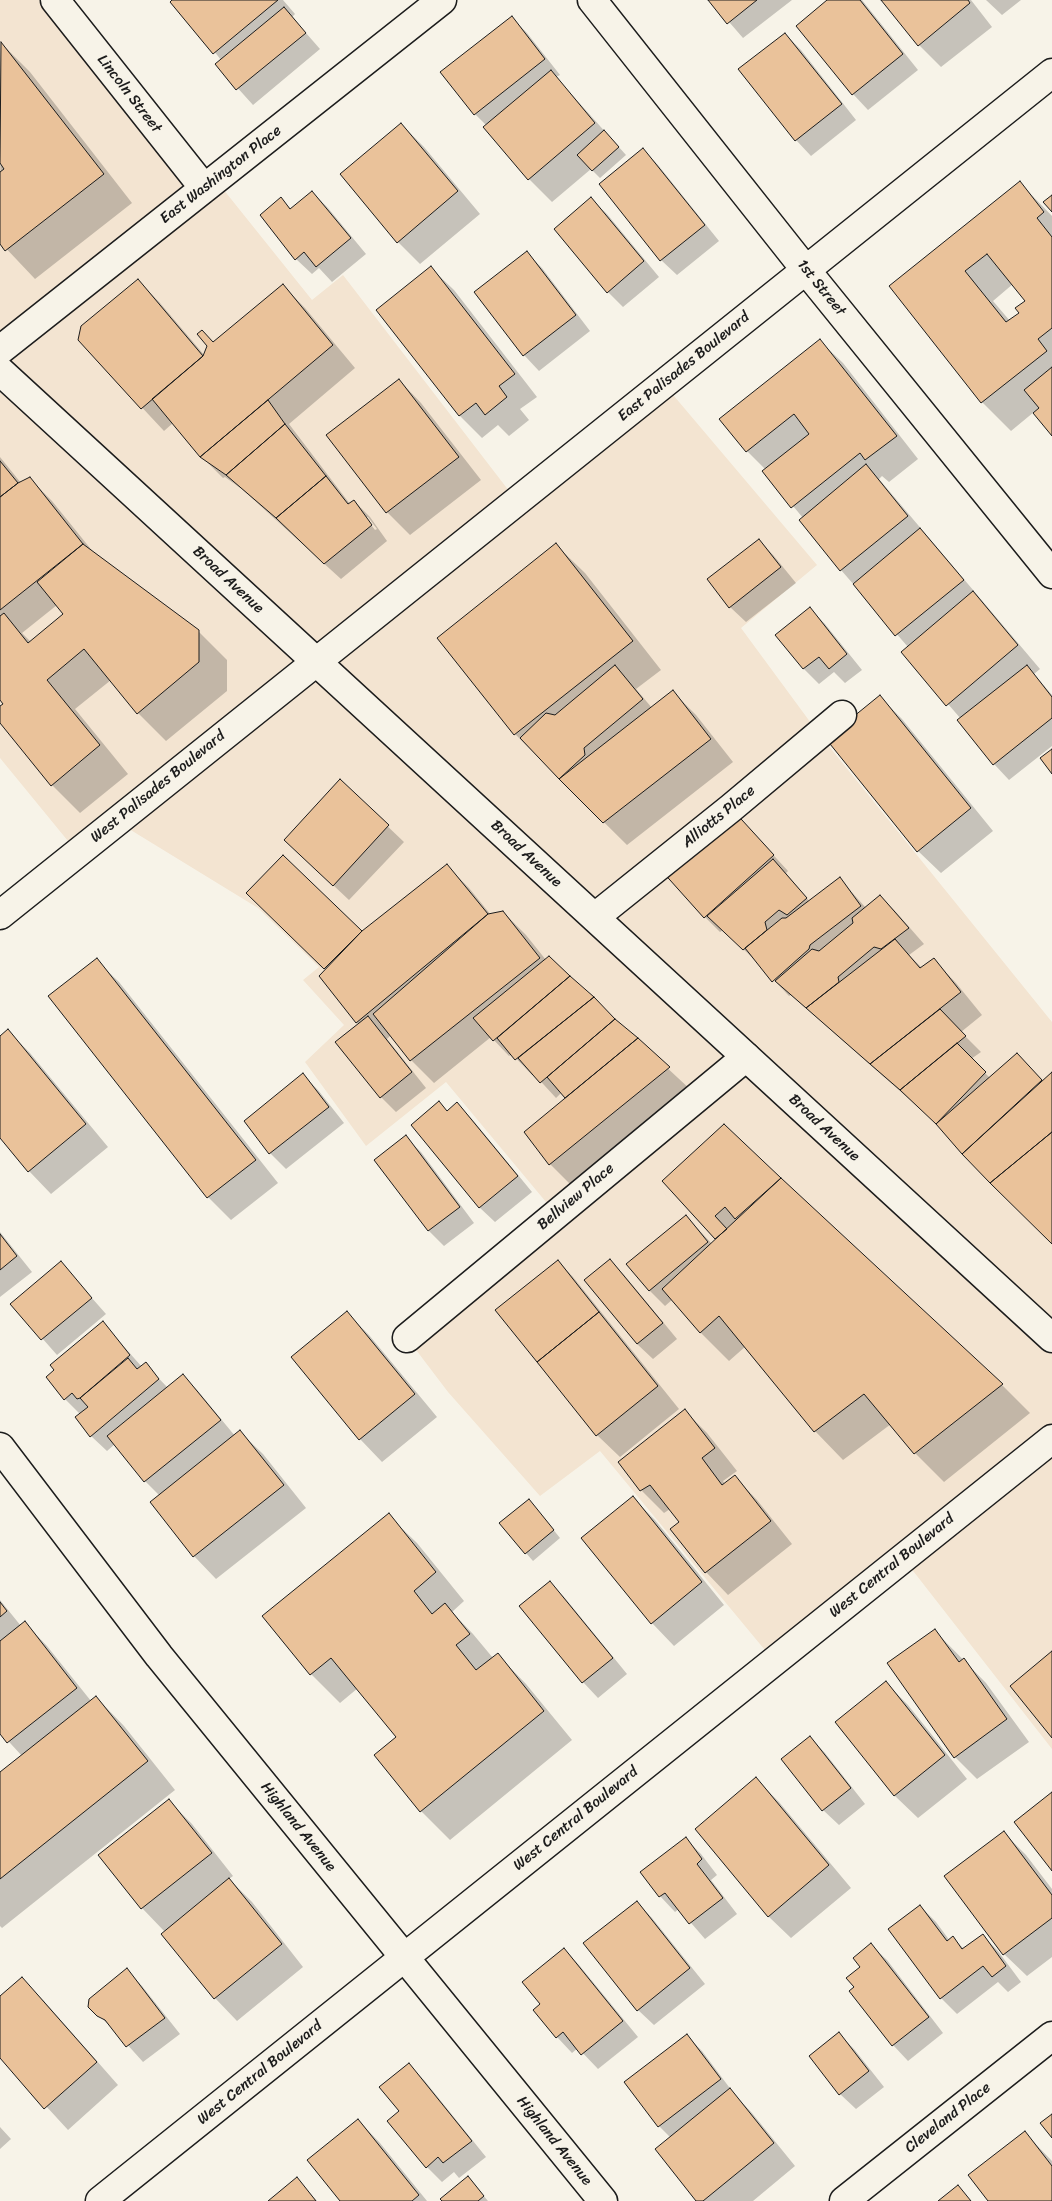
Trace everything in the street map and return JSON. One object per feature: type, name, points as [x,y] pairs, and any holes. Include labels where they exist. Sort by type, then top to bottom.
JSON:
[{"type":"street","name":"Lincoln Street","points":[[55,0],[204,188]]},
{"type":"street","name":"East Washington Place","points":[[0,350],[442,0]]},
{"type":"street","name":"1st Street","points":[[592,0],[805,269],[1052,574]]},
{"type":"street","name":"East Palisades Boulevard","points":[[315,661],[1052,73]]},
{"type":"street","name":"Broad Avenue","points":[[0,371],[1052,1338]]},
{"type":"street","name":"West Palisades Boulevard","points":[[0,914],[315,661]]},
{"type":"street","name":"Alliotts Place","points":[[595,917],[731,808],[842,715]]},
{"type":"street","name":"Bellview Place","points":[[407,1338],[746,1056]]},
{"type":"street","name":"West Central Boulevard","points":[[100,2201],[1052,1439]]},
{"type":"street","name":"Highland Avenue","points":[[0,1447],[159,1656],[603,2201]]},
{"type":"street","name":"Cleveland Place","points":[[844,2201],[1052,2036]]},
{"type":"shaded area","points":[[0,0],[55,0],[215,179],[312,300],[343,275],[516,500],[663,383],[817,565],[741,628],[819,734],[1052,1022],[1052,1749],[903,1558],[774,1661],[600,1451],[540,1496],[448,1392],[407,1338],[556,1214],[446,1082],[366,1146],[305,1062],[344,1025],[303,980],[319,967],[258,908],[116,821],[77,852],[0,758]]},
{"type":"building","points":[[172,0],[278,0],[213,54],[170,2]]},
{"type":"building","points":[[708,0],[757,0],[727,24]]},
{"type":"building","points":[[827,0],[860,0],[903,54],[852,95],[796,26]]},
{"type":"building","points":[[881,0],[968,0],[970,3],[918,46]]},
{"type":"building","points":[[284,7],[306,33],[236,90],[215,64]]},
{"type":"building","points":[[512,16],[545,59],[474,115],[440,72]]},
{"type":"building","points":[[785,33],[842,104],[795,141],[738,69]]},
{"type":"building","points":[[1,42],[104,174],[5,251],[0,244],[0,172],[4,169],[0,163]]},
{"type":"building","points":[[551,70],[595,123],[528,180],[483,127]]},
{"type":"building","points":[[401,123],[458,191],[397,243],[340,174]]},
{"type":"building","points":[[604,130],[619,147],[592,171],[577,155]]},
{"type":"building","points":[[643,148],[705,225],[660,261],[599,184]]},
{"type":"building","points":[[1020,181],[1044,212],[1037,218],[1052,237],[1052,328],[1038,339],[1047,351],[981,403],[889,286]],"holes":[[[987,254],[1025,301],[1015,308],[1019,313],[1006,322],[965,271]]]},
{"type":"building","points":[[312,191],[351,238],[316,267],[304,252],[295,260],[260,215],[281,197],[290,209]]},
{"type":"building","points":[[1052,195],[1052,212],[1043,202]]},
{"type":"building","points":[[591,197],[644,261],[607,293],[554,229]]},
{"type":"building","points":[[527,251],[576,315],[523,356],[474,292]]},
{"type":"building","points":[[431,266],[515,374],[499,386],[507,397],[485,415],[476,403],[459,416],[376,310]]},
{"type":"building","points":[[138,279],[203,356],[141,409],[78,340],[81,326]]},
{"type":"building","points":[[283,284],[333,345],[200,457],[152,399],[203,356],[207,346],[197,334],[202,330],[213,342]]},
{"type":"building","points":[[820,339],[897,436],[865,460],[860,453],[791,508],[762,471],[809,434],[794,414],[746,452],[719,419]]},
{"type":"building","points":[[1052,367],[1052,436],[1033,413],[1039,408],[1024,390]]},
{"type":"building","points":[[399,379],[459,457],[386,513],[326,435]]},
{"type":"building","points":[[268,400],[285,424],[226,475],[200,457]]},
{"type":"building","points":[[285,424],[326,476],[276,518],[226,475]]},
{"type":"building","points":[[0,461],[18,483],[0,497]]},
{"type":"building","points":[[866,464],[908,516],[840,571],[799,520]]},
{"type":"building","points":[[326,476],[348,504],[354,500],[372,525],[324,564],[276,518]]},
{"type":"building","points":[[30,477],[83,544],[0,610],[0,497],[18,483]]},
{"type":"building","points":[[920,528],[964,580],[895,636],[853,584]]},
{"type":"building","points":[[759,539],[781,567],[729,608],[707,579]]},
{"type":"building","points":[[556,543],[633,641],[514,735],[437,638]]},
{"type":"building","points":[[83,544],[199,630],[199,662],[137,714],[84,649],[47,680],[100,745],[51,786],[0,723],[0,706],[3,704],[0,700],[0,616],[4,613],[28,643],[63,614],[37,582]]},
{"type":"building","points":[[973,591],[1018,645],[946,706],[901,652]]},
{"type":"building","points":[[810,607],[847,654],[829,669],[819,657],[803,669],[775,635]]},
{"type":"building","points":[[615,665],[643,699],[584,748],[585,755],[559,779],[520,738],[546,713],[555,715]]},
{"type":"building","points":[[1027,665],[1052,697],[1052,718],[993,765],[957,720]]},
{"type":"building","points":[[673,690],[711,739],[603,823],[559,779]]},
{"type":"building","points":[[880,695],[971,808],[917,852],[826,739]]},
{"type":"building","points":[[1052,749],[1052,774],[1040,758]]},
{"type":"building","points":[[340,779],[389,825],[333,886],[284,840]]},
{"type":"building","points":[[731,808],[774,855],[704,918],[661,870]]},
{"type":"building","points":[[283,855],[362,931],[324,969],[246,893]]},
{"type":"building","points":[[773,859],[807,898],[787,915],[779,910],[765,922],[767,930],[743,950],[707,916]]},
{"type":"building","points":[[447,864],[488,914],[356,1023],[319,976],[362,931]]},
{"type":"building","points":[[840,877],[861,906],[810,945],[809,949],[772,982],[745,948],[782,918],[786,918]]},
{"type":"building","points":[[880,895],[909,928],[881,949],[874,947],[838,977],[839,982],[806,1008],[775,981],[812,949],[819,951],[853,923],[852,918]]},
{"type":"building","points":[[503,911],[540,958],[410,1061],[373,1014],[488,914]]},
{"type":"building","points":[[895,939],[920,968],[934,958],[961,992],[870,1064],[806,1008]]},
{"type":"building","points":[[549,956],[570,976],[493,1041],[473,1018]]},
{"type":"building","points":[[97,958],[256,1160],[207,1198],[48,996]]},
{"type":"building","points":[[570,976],[594,997],[515,1060],[497,1038]]},
{"type":"building","points":[[594,997],[615,1019],[540,1083],[518,1058]]},
{"type":"building","points":[[940,1009],[966,1036],[900,1090],[870,1064]]},
{"type":"building","points":[[368,1016],[412,1072],[380,1098],[335,1042]]},
{"type":"building","points":[[615,1019],[638,1038],[565,1098],[547,1077]]},
{"type":"building","points":[[8,1029],[86,1124],[28,1172],[0,1138],[0,1036]]},
{"type":"building","points":[[638,1038],[670,1067],[549,1165],[524,1132]]},
{"type":"building","points":[[957,1043],[986,1072],[936,1124],[900,1090]]},
{"type":"building","points":[[1017,1053],[1042,1080],[962,1154],[936,1124]]},
{"type":"building","points":[[1052,1072],[1052,1132],[990,1183],[962,1154]]},
{"type":"building","points":[[303,1073],[329,1107],[269,1154],[244,1121]]},
{"type":"building","points":[[439,1101],[447,1111],[457,1102],[518,1176],[479,1208],[411,1125]]},
{"type":"building","points":[[724,1124],[781,1178],[735,1219],[725,1207],[715,1216],[727,1229],[715,1239],[662,1181]]},
{"type":"building","points":[[1052,1132],[1052,1244],[990,1183]]},
{"type":"building","points":[[406,1135],[460,1207],[428,1231],[374,1160]]},
{"type":"building","points":[[781,1178],[1003,1384],[914,1454],[864,1394],[814,1432],[719,1316],[700,1333],[662,1289]]},
{"type":"building","points":[[686,1215],[708,1242],[649,1291],[626,1264]]},
{"type":"building","points":[[0,1234],[17,1256],[0,1270]]},
{"type":"building","points":[[610,1259],[663,1323],[637,1344],[584,1280]]},
{"type":"building","points":[[558,1260],[599,1312],[537,1362],[495,1310]]},
{"type":"building","points":[[61,1261],[92,1298],[41,1340],[10,1304]]},
{"type":"building","points":[[347,1311],[415,1394],[359,1440],[291,1357]]},
{"type":"building","points":[[599,1312],[658,1386],[596,1436],[537,1362]]},
{"type":"building","points":[[103,1321],[130,1355],[80,1398],[77,1399],[72,1393],[64,1400],[46,1377],[54,1370],[50,1365]]},
{"type":"building","points":[[128,1358],[137,1369],[146,1362],[159,1379],[90,1437],[75,1417],[88,1407],[80,1398]]},
{"type":"building","points":[[183,1374],[221,1420],[144,1482],[107,1436]]},
{"type":"building","points":[[685,1409],[715,1448],[702,1458],[722,1485],[735,1475],[771,1521],[705,1573],[670,1529],[679,1522],[650,1485],[640,1491],[618,1462]]},
{"type":"building","points":[[240,1430],[284,1485],[193,1557],[150,1502]]},
{"type":"building","points":[[633,1496],[702,1582],[651,1624],[581,1538]]},
{"type":"building","points":[[529,1499],[554,1530],[525,1554],[499,1523]]},
{"type":"building","points":[[389,1513],[436,1572],[414,1591],[432,1614],[445,1603],[470,1634],[456,1645],[476,1670],[498,1653],[544,1711],[420,1812],[374,1755],[396,1737],[331,1658],[310,1675],[262,1616]]},
{"type":"building","points":[[550,1581],[613,1658],[582,1683],[519,1606]]},
{"type":"building","points":[[0,1602],[7,1611],[0,1617]]},
{"type":"building","points":[[25,1621],[77,1688],[7,1743],[0,1734],[0,1641]]},
{"type":"building","points":[[935,1629],[959,1662],[964,1658],[1007,1719],[954,1758],[887,1663]]},
{"type":"building","points":[[1052,1651],[1052,1738],[1010,1686]]},
{"type":"building","points":[[886,1681],[945,1755],[894,1796],[835,1722]]},
{"type":"building","points":[[96,1696],[148,1761],[0,1879],[0,1772]]},
{"type":"building","points":[[810,1736],[851,1788],[822,1811],[781,1759]]},
{"type":"building","points":[[756,1777],[829,1865],[768,1917],[695,1829]]},
{"type":"building","points":[[1052,1792],[1052,1871],[1014,1822]]},
{"type":"building","points":[[169,1799],[212,1853],[141,1909],[98,1855]]},
{"type":"building","points":[[1004,1831],[1052,1895],[1052,1918],[1003,1955],[944,1876]]},
{"type":"building","points":[[686,1837],[702,1859],[697,1864],[723,1898],[689,1924],[665,1893],[659,1897],[640,1872]]},
{"type":"building","points":[[229,1878],[282,1944],[214,1999],[161,1934]]},
{"type":"building","points":[[637,1901],[690,1968],[637,2011],[583,1943]]},
{"type":"building","points":[[920,1905],[947,1941],[953,1936],[962,1949],[983,1934],[1006,1966],[992,1977],[983,1966],[940,1999],[888,1929]]},
{"type":"building","points":[[871,1943],[929,2017],[892,2046],[849,1991],[854,1987],[846,1978],[860,1967],[853,1958]]},
{"type":"building","points":[[564,1948],[623,2021],[581,2055],[563,2032],[556,2038],[533,2010],[540,2004],[522,1982]]},
{"type":"building","points":[[127,1968],[165,2018],[126,2047],[105,2020],[97,2016],[88,2007],[89,1999]]},
{"type":"building","points":[[22,1977],[97,2062],[44,2109],[0,2058],[0,1996]]},
{"type":"building","points":[[839,2032],[869,2071],[839,2095],[809,2056]]},
{"type":"building","points":[[687,2034],[721,2079],[658,2127],[624,2082]]},
{"type":"building","points":[[409,2063],[472,2141],[443,2163],[438,2157],[426,2168],[387,2121],[399,2111],[379,2087]]},
{"type":"building","points":[[730,2088],[774,2143],[703,2201],[696,2201],[655,2149]]},
{"type":"building","points":[[1052,2114],[1052,2138],[1040,2123]]},
{"type":"building","points":[[358,2119],[419,2195],[412,2201],[340,2201],[307,2160]]},
{"type":"building","points":[[1025,2131],[1052,2166],[1052,2201],[988,2201],[968,2175]]},
{"type":"building","points":[[468,2176],[484,2196],[478,2201],[442,2201],[440,2199]]},
{"type":"building","points":[[297,2177],[316,2201],[268,2201]]},
{"type":"building","points":[[958,2185],[971,2201],[938,2201]]}]
